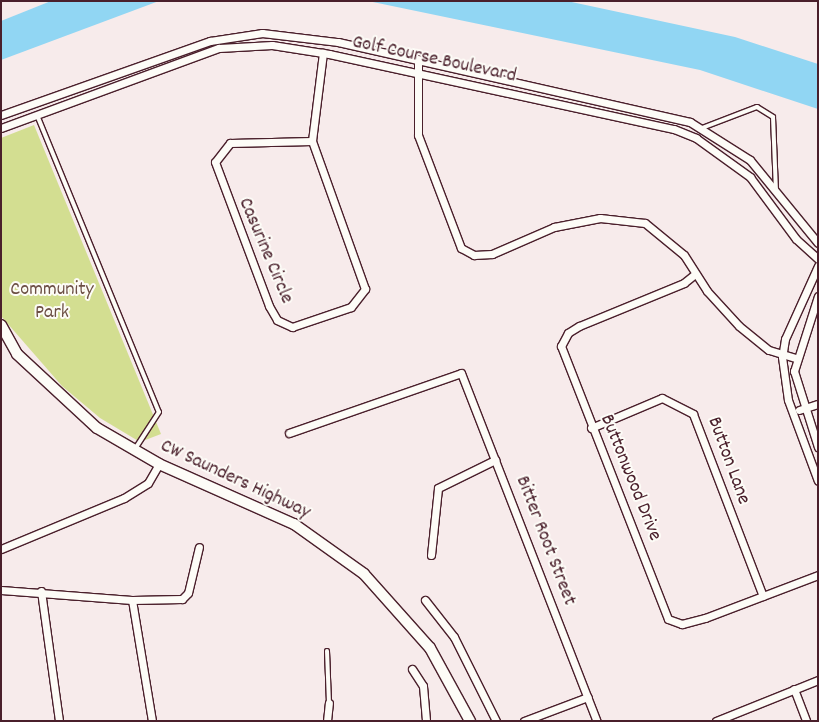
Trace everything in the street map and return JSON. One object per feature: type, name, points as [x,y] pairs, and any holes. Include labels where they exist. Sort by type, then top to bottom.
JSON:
[{"type":"main road","name":"CW Saunders Highway","points":[[2,331],[62,400],[134,450],[160,464],[294,524],[364,574],[430,648],[470,721]]},
{"type":"street","name":"Golf Course Boulevard","points":[[1,116],[210,41],[262,33],[338,42],[676,116],[702,128],[750,160],[818,243]]},
{"type":"street","name":"Golf Course Boulevard","points":[[1,128],[219,48],[272,45],[417,72],[674,129],[723,154],[750,178],[796,239],[818,259]]},
{"type":"street","name":"Casurine Circle","points":[[312,141],[230,143],[215,162],[215,172],[268,306],[277,320],[292,327],[351,307],[365,289],[312,141],[323,54]]},
{"type":"street","points":[[418,59],[418,135],[461,248],[474,255],[492,254],[554,227],[618,218],[645,223],[662,234],[739,326],[782,356],[796,358]]},
{"type":"street","points":[[674,129],[676,116]]},
{"type":"street","points":[[818,266],[785,339],[782,356],[792,413],[818,481]]},
{"type":"street","name":"Buttonwood Drive","points":[[695,274],[684,283],[568,333],[561,346],[566,364],[668,619],[682,624],[763,596],[818,574]]},
{"type":"street","points":[[818,296],[796,358],[796,385],[818,447]]},
{"type":"street","name":"Bitter Root Street","points":[[289,433],[461,373],[598,721]]},
{"type":"street","name":"Button Lane","points":[[592,428],[662,398],[693,414],[763,596]]},
{"type":"street","points":[[792,413],[818,404]]},
{"type":"street","points":[[431,555],[438,488],[495,460]]},
{"type":"street","points":[[1,549],[124,498],[148,483],[160,464]]},
{"type":"street","points":[[1,590],[41,590],[132,600],[182,599],[188,593],[198,547]]},
{"type":"street","points":[[41,590],[59,721]]},
{"type":"street","points":[[132,600],[152,721]]},
{"type":"street","points":[[425,600],[454,637],[496,721]]},
{"type":"street","points":[[412,670],[423,686],[426,721]]},
{"type":"street","points":[[716,721],[818,680]]},
{"type":"street","points":[[794,689],[806,721]]},
{"type":"street","points":[[524,721],[588,697]]},
{"type":"street","points":[[327,721],[329,703]]},
{"type":"lane","points":[[702,128],[757,107],[773,117],[776,190]]},
{"type":"lane","points":[[37,115],[159,412],[134,450]]},
{"type":"lane","points":[[327,651],[329,703]]},
{"type":"green space","name":"Community Park","points":[[34,125],[161,434],[140,442],[100,418],[62,386],[1,316],[1,138]]},
{"type":"water","points":[[51,1],[159,1],[1,60],[1,21]]},
{"type":"water","points":[[368,1],[567,1],[735,37],[818,64],[818,109],[700,70]]}]
